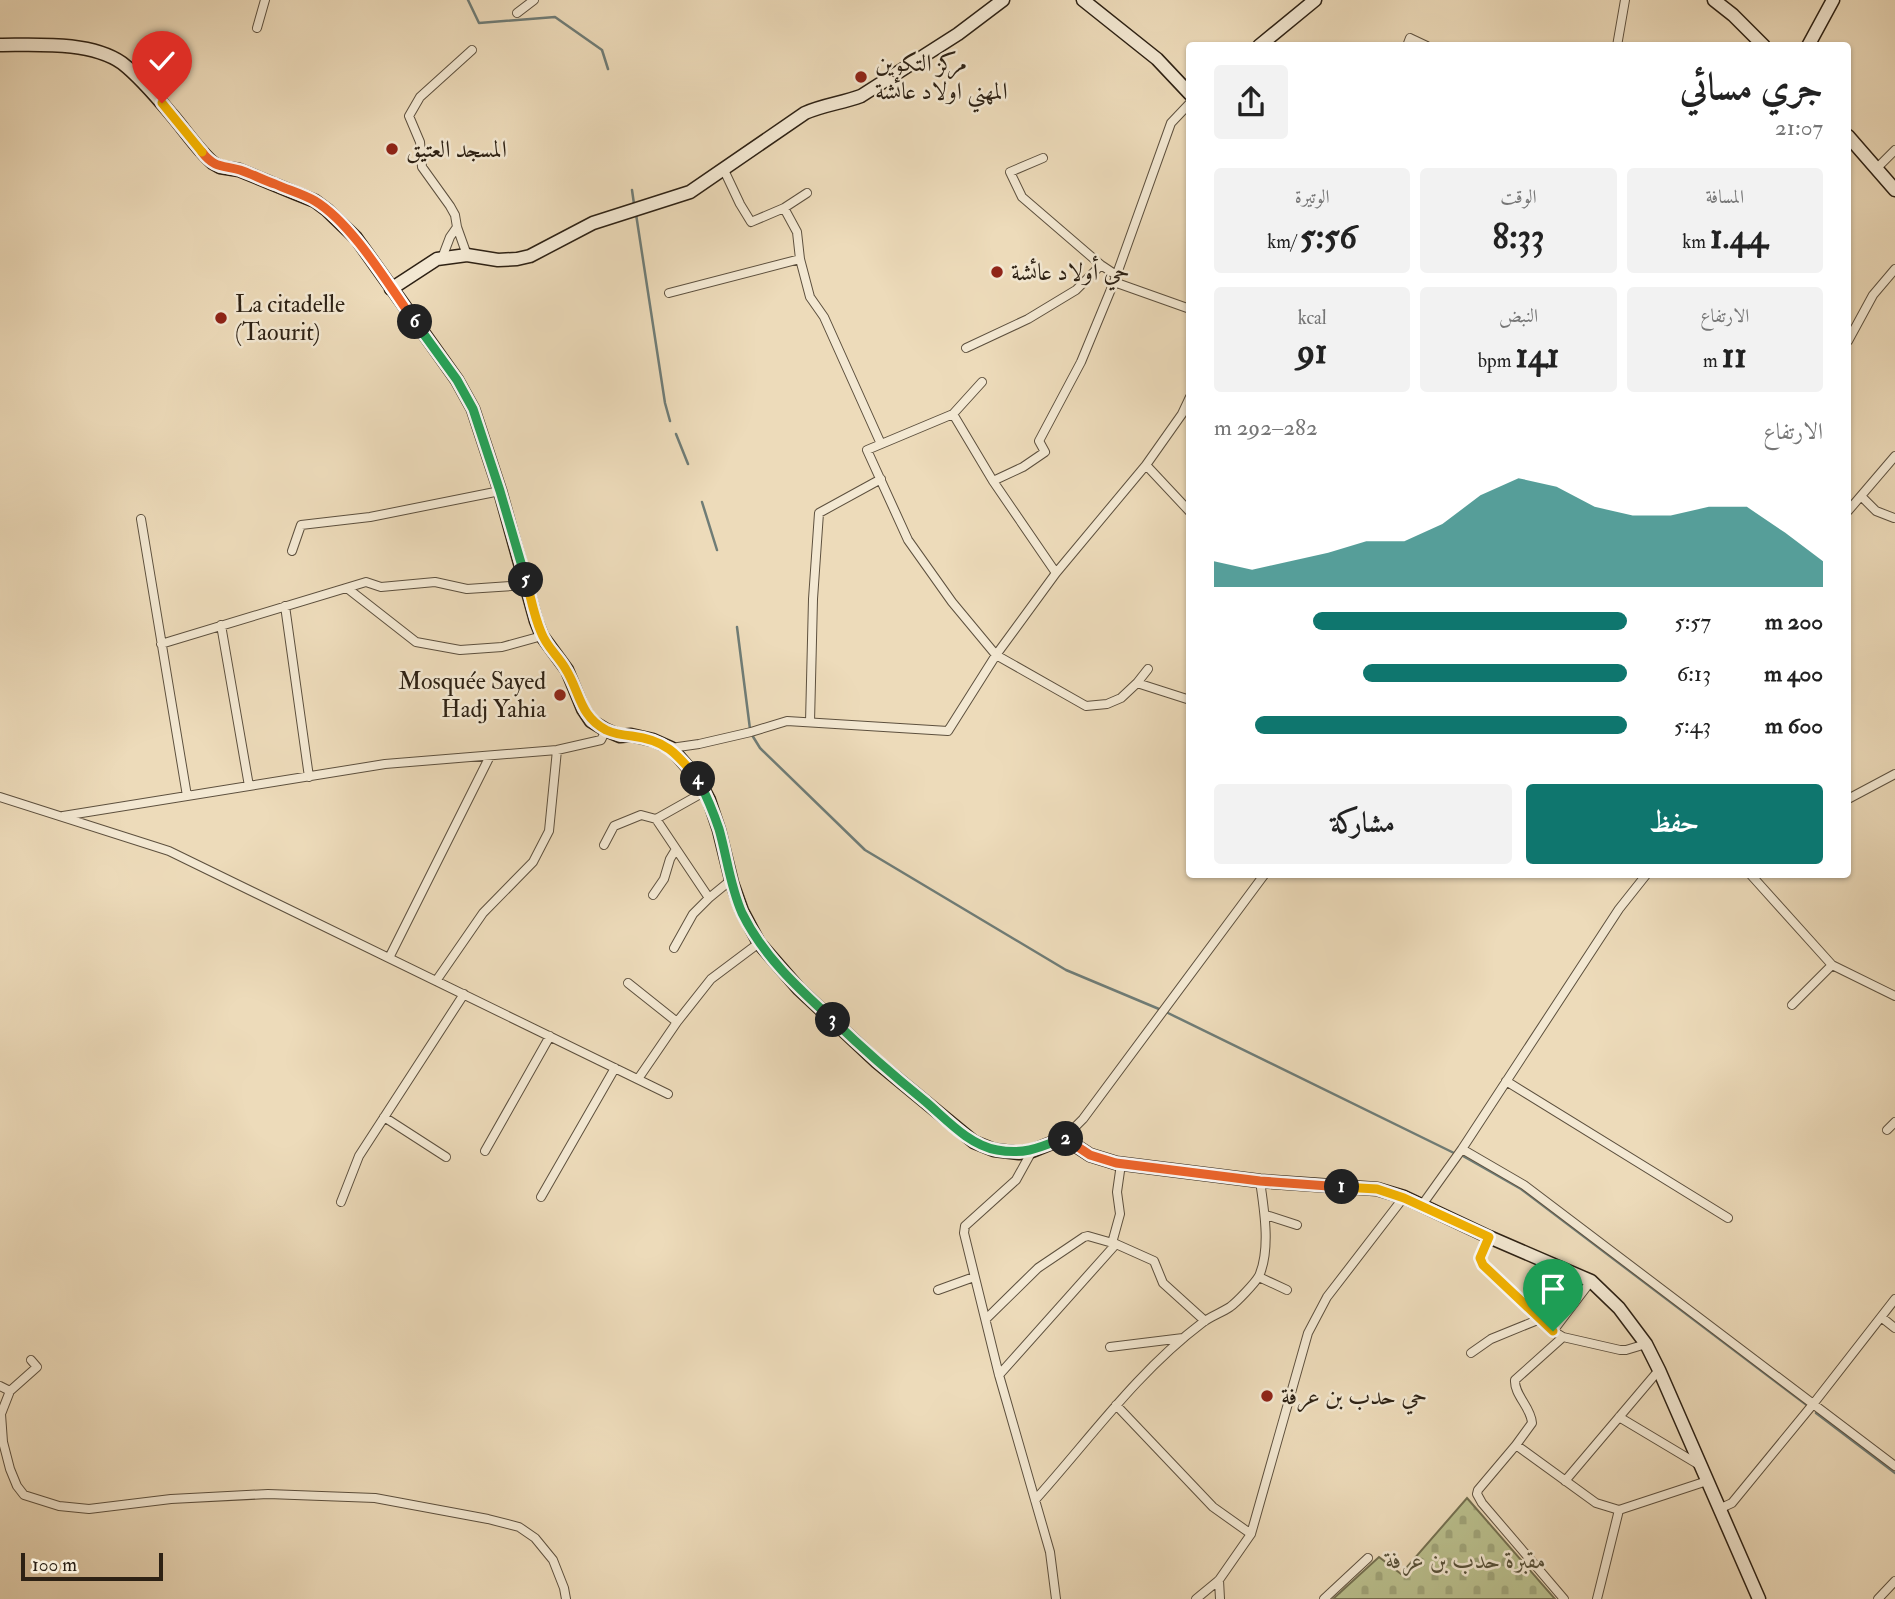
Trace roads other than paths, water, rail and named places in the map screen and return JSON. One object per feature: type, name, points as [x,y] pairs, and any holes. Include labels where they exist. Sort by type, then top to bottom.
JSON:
[{"type":"street","points":[[257,29],[265,0]]},
{"type":"street","points":[[517,13],[534,0]]},
{"type":"street","points":[[391,289],[437,259],[467,255],[498,260],[530,256],[593,223],[690,192],[805,113],[861,96],[958,34],[1003,0]]},
{"type":"street","points":[[1083,0],[1157,59],[1186,90]]},
{"type":"street","points":[[1264,42],[1315,0]]},
{"type":"street","points":[[1619,42],[1625,0]]},
{"type":"street","points":[[1714,0],[1760,42]]},
{"type":"street","points":[[1723,0],[1733,15]]},
{"type":"street","points":[[1810,42],[1833,0]]},
{"type":"street","points":[[0,45],[79,49],[102,54],[121,63],[162,103],[213,163],[239,170],[315,201],[356,238],[457,380],[473,409],[500,491],[536,621],[542,636],[567,670],[583,709],[591,721],[620,736],[653,740],[671,748],[698,779],[704,792],[719,830],[731,880],[742,911],[758,943],[799,989],[877,1062],[974,1143],[995,1150],[1019,1153],[1032,1151],[1064,1138],[1083,1119],[1262,878]]},
{"type":"street","points":[[467,255],[455,215],[422,167],[420,142],[409,116],[420,97],[472,50]]},
{"type":"street","points":[[993,481],[1023,467],[1045,452],[1039,441],[1081,362],[1115,278],[1171,123],[1186,107]]},
{"type":"street","points":[[1851,139],[1895,190]]},
{"type":"street","points":[[1877,168],[1895,150]]},
{"type":"street","points":[[1043,158],[1010,172],[1022,197],[1115,278],[1186,307]]},
{"type":"street","points":[[723,168],[751,222],[785,208],[807,193]]},
{"type":"street","points":[[785,208],[797,232],[800,259],[810,297],[824,317],[881,444]]},
{"type":"street","points":[[442,258],[457,227]]},
{"type":"street","points":[[669,293],[800,259]]},
{"type":"street","points":[[967,348],[1028,319],[1076,290],[1101,265]]},
{"type":"street","points":[[1851,335],[1873,295],[1895,269]]},
{"type":"street","points":[[982,382],[953,414],[867,450],[908,540],[952,602],[996,655],[1086,706],[1107,704],[1121,698],[1148,669]]},
{"type":"street","points":[[671,748],[699,744],[787,721],[948,730],[996,655],[1056,573],[1146,465],[1186,406]]},
{"type":"street","points":[[953,414],[993,481],[1056,573]]},
{"type":"street","points":[[1851,508],[1895,456]]},
{"type":"street","points":[[1146,465],[1186,508]]},
{"type":"street","points":[[810,722],[813,599],[819,513],[881,479]]},
{"type":"street","points":[[292,551],[301,525],[370,517],[500,491]]},
{"type":"street","points":[[1861,496],[1877,510],[1894,519]]},
{"type":"street","points":[[141,519],[187,796]]},
{"type":"street","points":[[161,644],[366,582],[382,587],[435,582],[467,589],[527,585]]},
{"type":"street","points":[[347,588],[416,642],[460,650],[502,647],[542,636]]},
{"type":"street","points":[[285,606],[309,777]]},
{"type":"street","points":[[221,625],[249,786]]},
{"type":"street","points":[[1137,683],[1186,699]]},
{"type":"street","points":[[60,816],[385,764],[557,750],[601,740],[606,730]]},
{"type":"street","points":[[436,981],[483,913],[533,862],[549,831],[557,750]]},
{"type":"street","points":[[389,958],[490,755]]},
{"type":"street","points":[[1851,797],[1895,774]]},
{"type":"street","points":[[656,819],[704,792]]},
{"type":"street","points":[[0,797],[169,850],[668,1094]]},
{"type":"street","points":[[604,845],[614,826],[641,815],[656,819],[709,898]]},
{"type":"street","points":[[653,895],[664,879],[676,849]]},
{"type":"street","points":[[1422,1205],[1462,1149],[1619,909],[1644,878]]},
{"type":"street","points":[[1754,878],[1832,965],[1895,996]]},
{"type":"street","points":[[674,948],[693,914],[731,880]]},
{"type":"street","points":[[638,1079],[677,1022],[711,979],[758,943]]},
{"type":"street","points":[[1792,1005],[1832,965]]},
{"type":"street","points":[[628,983],[677,1022]]},
{"type":"street","points":[[341,1202],[359,1156],[464,994]]},
{"type":"street","points":[[485,1151],[550,1036]]},
{"type":"street","points":[[541,1197],[615,1068]]},
{"type":"street","points":[[1506,1081],[1728,1218]]},
{"type":"street","points":[[384,1117],[446,1157]]},
{"type":"street","points":[[1887,1130],[1895,1122]]},
{"type":"street","points":[[1064,1138],[1090,1155],[1121,1164],[1260,1181],[1377,1189],[1422,1205],[1591,1281],[1619,1308],[1646,1344],[1759,1599]]},
{"type":"street","points":[[1462,1149],[1524,1185],[1895,1466]]},
{"type":"street","points":[[1032,1151],[1016,1180],[965,1227],[964,1233],[999,1375],[1051,1552],[1056,1599]]},
{"type":"street","points":[[999,1375],[1114,1243],[1120,1214],[1117,1192],[1121,1164]]},
{"type":"street","points":[[1035,1500],[1116,1405],[1163,1356],[1205,1321],[1231,1306],[1259,1277],[1265,1252],[1266,1215],[1260,1181]]},
{"type":"street","points":[[1196,1599],[1219,1580],[1251,1534],[1308,1333],[1328,1297],[1404,1198]]},
{"type":"street","points":[[1266,1215],[1297,1225]]},
{"type":"street","points":[[986,1319],[1038,1268],[1088,1236],[1114,1243],[1154,1261],[1163,1283],[1205,1321]]},
{"type":"street","points":[[1489,1237],[1481,1262],[1553,1331],[1563,1337],[1626,1350],[1646,1344]]},
{"type":"street","points":[[938,1290],[974,1277]]},
{"type":"street","points":[[1259,1277],[1287,1290]]},
{"type":"street","points":[[1553,1331],[1591,1281]]},
{"type":"street","points":[[1719,1509],[1732,1503],[1895,1299]]},
{"type":"street","points":[[1881,1317],[1895,1328]]},
{"type":"street","points":[[1471,1353],[1491,1339],[1540,1319]]},
{"type":"street","points":[[1563,1337],[1515,1380],[1515,1386],[1532,1418],[1530,1427],[1477,1494],[1564,1599]]},
{"type":"street","points":[[1110,1347],[1183,1338]]},
{"type":"street","points":[[31,1360],[37,1367],[10,1391],[1,1415],[3,1442],[10,1469],[24,1495],[35,1500],[89,1509],[199,1497],[268,1494],[335,1496],[375,1498],[488,1519],[519,1527],[535,1538],[553,1560],[566,1599]]},
{"type":"street","points":[[1565,1481],[1659,1370]]},
{"type":"street","points":[[0,1386],[10,1391]]},
{"type":"street","points":[[1116,1405],[1213,1507],[1251,1534]]},
{"type":"street","points":[[1619,1417],[1701,1466]]},
{"type":"street","points":[[1516,1445],[1597,1503],[1619,1510],[1707,1480]]},
{"type":"street","points":[[1597,1599],[1619,1510]]},
{"type":"street","points":[[1324,1599],[1368,1558]]},
{"type":"street","points":[[1219,1580],[1220,1599]]},
{"type":"street","points":[[1878,1599],[1895,1581]]},
{"type":"waterway","points":[[468,0],[479,23],[555,17],[602,50],[608,69]]},
{"type":"waterway","points":[[632,190],[634,204]]},
{"type":"waterway","points":[[636,214],[670,421]]},
{"type":"waterway","points":[[676,434],[688,464]]},
{"type":"waterway","points":[[702,502],[717,550]]},
{"type":"waterway","points":[[737,627],[750,729]]},
{"type":"waterway","points":[[752,735],[760,748],[865,850],[1066,970],[1159,1009]]},
{"type":"waterway","points":[[1168,1013],[1454,1153]]},
{"type":"waterway","points":[[1463,1156],[1521,1189],[1808,1406]]},
{"type":"waterway","points":[[1816,1413],[1895,1473]]},
{"type":"place","name":"مركز التكوين المهني اولاد عائشة","points":[[861,77]]},
{"type":"place","name":"المسجد العتيق","points":[[392,149]]},
{"type":"place","name":"حي أولاد عائشة","points":[[997,272]]},
{"type":"place","name":"La citadelle (Taourit)","points":[[221,318]]},
{"type":"place","name":"Mosquée Sayed Hadj Yahia","points":[[560,695]]},
{"type":"place","name":"حي حدب بن عرفة","points":[[1267,1396]]},
{"type":"park label","name":"مقبرة حدب بن عرفة","points":[[1466,1560]]}]
